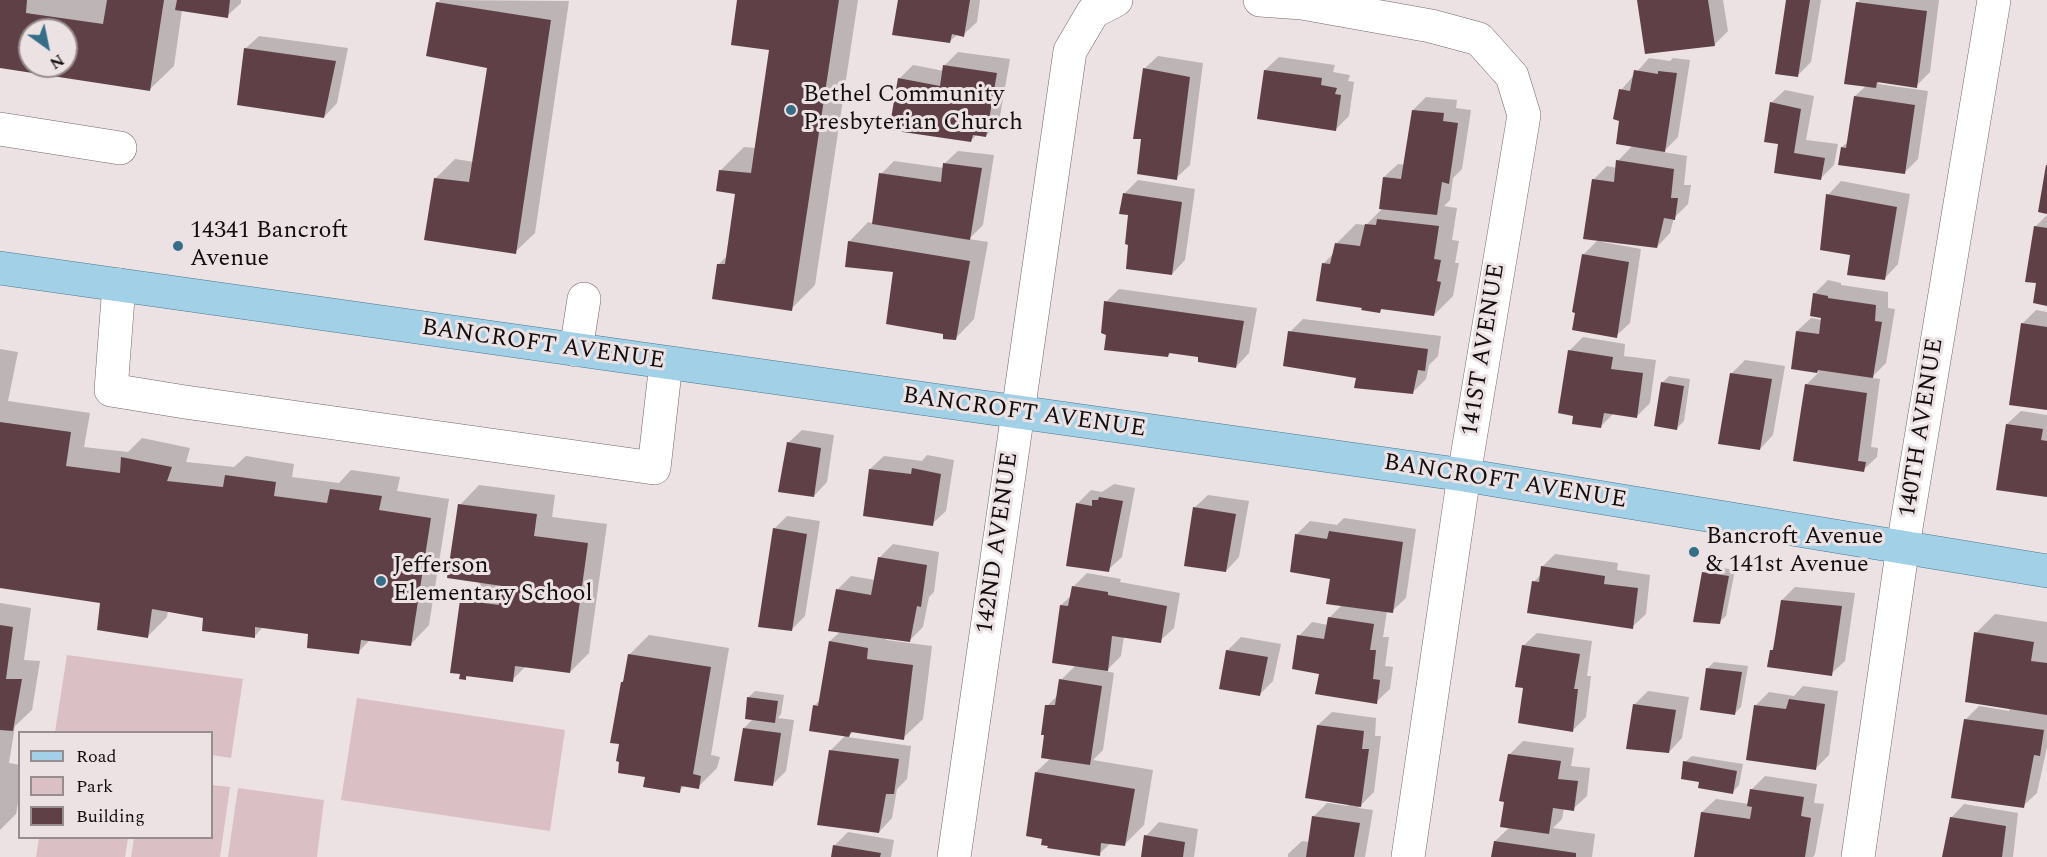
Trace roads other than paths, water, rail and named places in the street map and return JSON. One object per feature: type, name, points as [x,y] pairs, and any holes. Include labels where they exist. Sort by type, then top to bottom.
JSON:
[{"type":"main road","name":"BANCROFT AVENUE","points":[[0,268],[1464,475],[2047,571]]},
{"type":"street","name":"142ND AVENUE","points":[[954,857],[1070,51],[1093,12],[1116,0]]},
{"type":"street","points":[[1260,0],[1302,2]]},
{"type":"street","name":"140TH AVENUE","points":[[1858,857],[1903,546],[1994,0]]},
{"type":"street","name":"141ST AVENUE","points":[[1302,2],[1431,26],[1479,39],[1512,76],[1524,115],[1464,475],[1408,857]]},
{"type":"street","points":[[0,129],[120,148]]},
{"type":"street","points":[[118,285],[111,390],[185,402],[654,468],[666,363]]},
{"type":"street","points":[[576,350],[584,299]]},
{"type":"place","name":"Bethel Community Presbyterian Church","points":[[791,110]]},
{"type":"place","name":"14341 Bancroft Avenue","points":[[178,246]]},
{"type":"place","name":"Bancroft Avenue & 141st Avenue","points":[[1694,552]]},
{"type":"place","name":"Jefferson Elementary School","points":[[381,581]]}]
